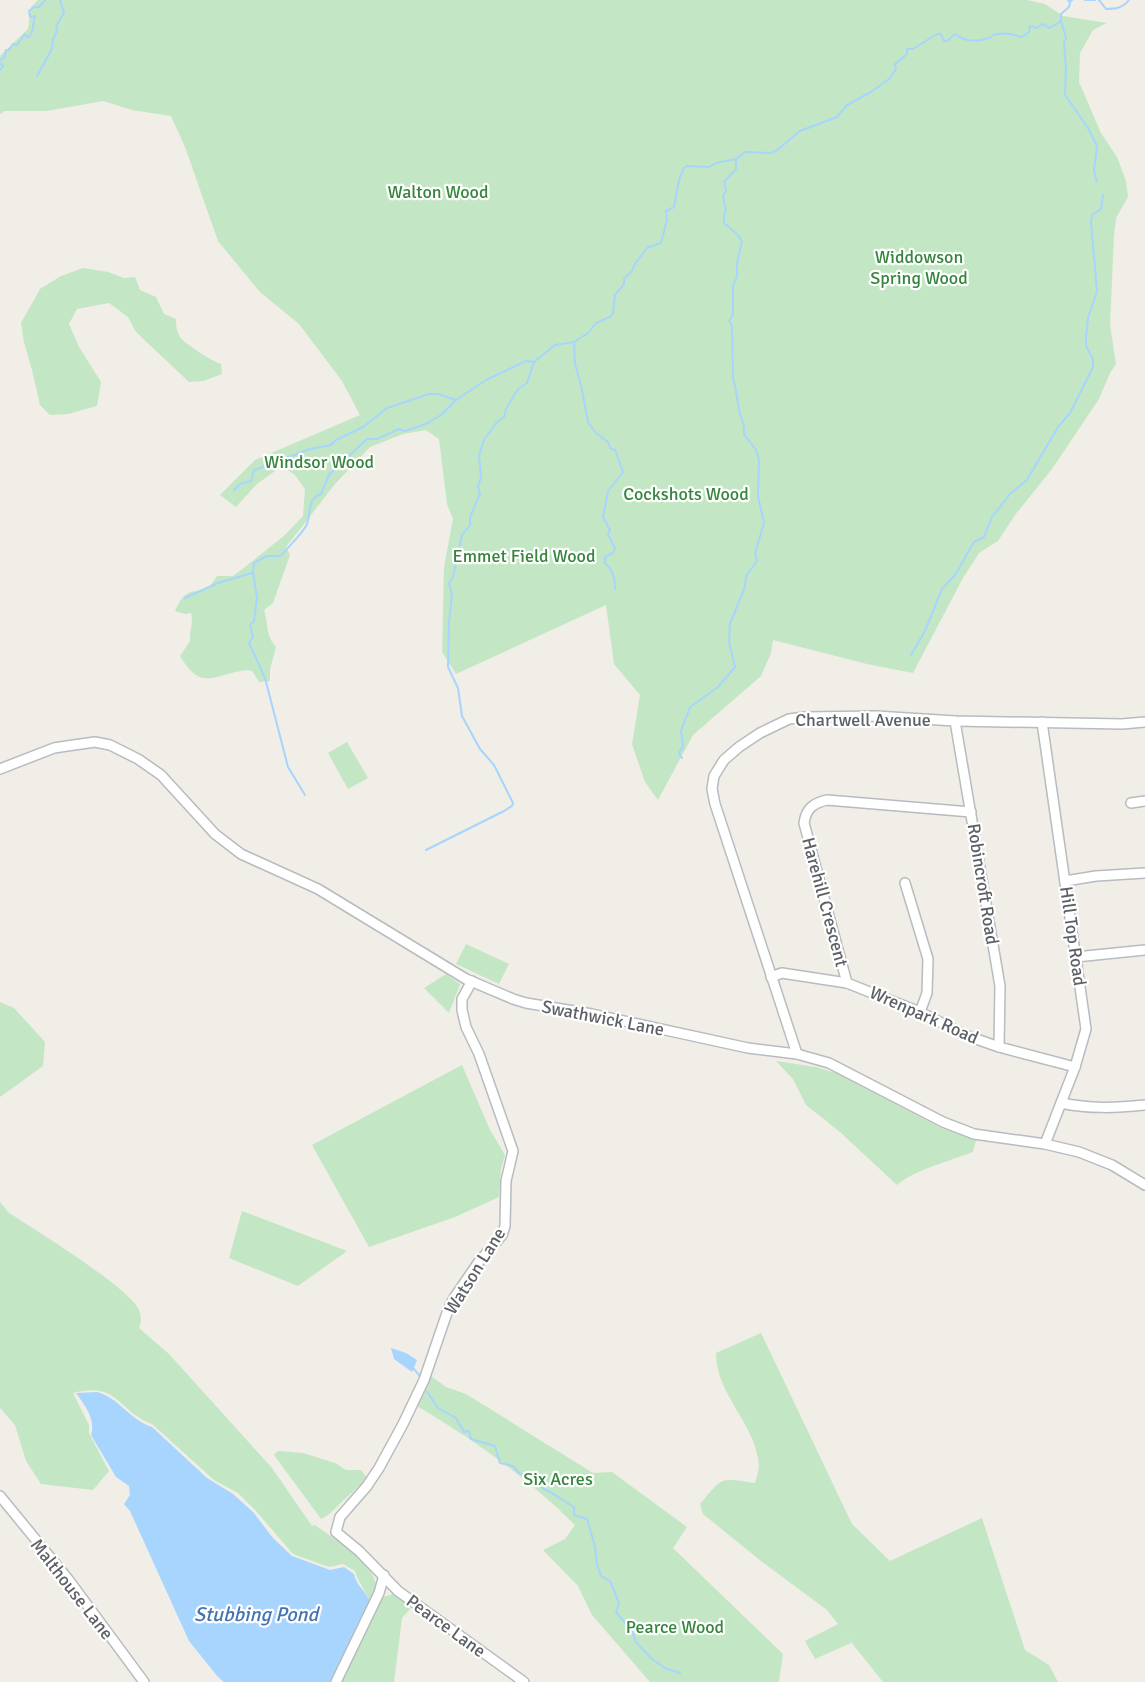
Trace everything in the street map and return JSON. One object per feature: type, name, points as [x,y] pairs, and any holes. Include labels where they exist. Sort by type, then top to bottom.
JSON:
[{"type":"street","name":"Chartwell Avenue","points":[[797,1054],[712,789],[714,776],[724,760],[760,733],[789,719],[805,717],[876,716],[955,721],[1122,724],[1145,722]]},
{"type":"street","name":"Robincroft Road","points":[[955,721],[1000,986],[999,1047]]},
{"type":"street","name":"Hill Top Road","points":[[1042,722],[1086,1029],[1075,1067],[1045,1144]]},
{"type":"street","name":"Swathwick Lane","points":[[0,769],[67,746],[95,742],[110,745],[138,759],[161,775],[215,834],[241,854],[318,889],[379,928],[472,981],[526,1004],[592,1014],[748,1048],[797,1054],[829,1064],[943,1122],[974,1134],[1045,1144],[1079,1152],[1112,1165],[1145,1185]]},
{"type":"street","name":"Harehill Crescent","points":[[847,983],[804,823],[805,813],[816,802],[827,800],[971,812]]},
{"type":"street","points":[[1131,803],[1145,801]]},
{"type":"street","points":[[1065,881],[1096,876],[1145,873]]},
{"type":"street","points":[[905,882],[928,959],[927,993],[920,1012]]},
{"type":"street","points":[[1076,957],[1145,950]]},
{"type":"street","name":"Wrenpark Road","points":[[771,977],[782,973],[847,983],[920,1012],[965,1035],[999,1047],[1075,1067]]},
{"type":"street","name":"Watson Lane","points":[[398,1591],[384,1575],[336,1532],[339,1517],[367,1486],[379,1468],[424,1380],[454,1298],[478,1263],[502,1235],[505,1226],[506,1180],[513,1151],[479,1054],[466,1027],[462,999],[472,981]]},
{"type":"street","points":[[1061,1103],[1100,1108],[1145,1105]]},
{"type":"street","name":"Malthouse Lane","points":[[0,1496],[68,1579],[144,1682]]},
{"type":"street","points":[[336,1682],[379,1593],[384,1575]]},
{"type":"street","points":[[379,1593],[398,1591]]},
{"type":"street","name":"Pearce Lane","points":[[398,1591],[524,1682]]},
{"type":"green space","points":[[38,0],[1027,0],[1045,4],[1063,16],[1107,23],[1093,30],[1080,53],[1079,82],[1101,133],[1117,157],[1126,181],[1128,197],[1116,218],[1114,236],[1110,325],[1116,364],[1099,399],[1052,469],[1015,515],[998,541],[979,553],[963,578],[913,673],[773,640],[771,653],[761,676],[693,735],[658,800],[645,782],[632,744],[640,695],[614,664],[606,605],[456,674],[442,652],[444,567],[453,519],[447,504],[439,439],[426,430],[403,434],[370,447],[335,484],[286,547],[290,555],[273,603],[264,610],[269,634],[276,647],[270,669],[270,681],[259,682],[252,671],[247,670],[214,678],[201,678],[191,671],[180,656],[190,641],[192,620],[191,613],[175,611],[178,604],[187,594],[208,589],[217,576],[233,576],[285,535],[303,516],[305,489],[295,475],[282,466],[257,484],[236,507],[220,495],[255,460],[360,415],[342,381],[299,324],[260,292],[218,241],[185,147],[171,116],[132,110],[103,101],[47,111],[5,111],[0,114],[0,56],[28,29],[31,7]]},
{"type":"green space","points":[[83,268],[108,272],[124,278],[135,277],[140,290],[156,297],[164,314],[176,319],[177,330],[181,338],[202,354],[221,364],[222,374],[203,381],[189,382],[136,332],[128,317],[109,303],[77,309],[69,324],[79,347],[101,382],[97,406],[68,414],[50,415],[40,405],[21,323],[40,289],[61,276]]},
{"type":"green space","points":[[347,742],[368,778],[348,789],[328,753]]},
{"type":"green space","points":[[466,944],[509,964],[499,984],[456,964]]},
{"type":"green space","points":[[446,974],[460,984],[449,1013],[424,988]]},
{"type":"green space","points":[[0,1002],[14,1008],[45,1042],[43,1066],[0,1097]]},
{"type":"green space","points":[[776,1061],[816,1067],[836,1073],[939,1127],[976,1140],[973,1152],[922,1171],[897,1185],[840,1132],[806,1105],[793,1079]]},
{"type":"green space","points":[[462,1065],[490,1130],[505,1155],[501,1169],[499,1197],[455,1217],[369,1247],[312,1145]]},
{"type":"green space","points":[[0,1202],[8,1212],[100,1273],[132,1300],[140,1312],[139,1328],[169,1354],[272,1468],[312,1526],[315,1525],[347,1548],[369,1569],[375,1580],[376,1591],[370,1601],[355,1571],[343,1564],[329,1567],[293,1554],[238,1493],[214,1480],[152,1424],[131,1412],[109,1394],[88,1390],[73,1393],[89,1425],[89,1433],[109,1471],[93,1490],[41,1484],[26,1461],[15,1425],[0,1408]]},
{"type":"green space","points":[[242,1211],[347,1251],[298,1286],[229,1258]]},
{"type":"green space","points":[[761,1333],[852,1524],[890,1561],[982,1518],[1025,1650],[1049,1665],[1058,1682],[883,1682],[847,1637],[851,1643],[815,1659],[805,1641],[838,1624],[827,1610],[703,1514],[700,1504],[723,1481],[755,1483],[759,1465],[756,1450],[722,1382],[716,1353]]},
{"type":"green space","name":"Pearce Wood","points":[[431,1376],[446,1387],[466,1394],[593,1473],[612,1472],[687,1527],[673,1548],[783,1654],[779,1682],[650,1682],[592,1615],[578,1586],[543,1550],[565,1539],[575,1525],[500,1461],[417,1406]]},
{"type":"green space","points":[[278,1451],[303,1453],[335,1463],[346,1470],[361,1470],[367,1478],[321,1519],[274,1455]]},
{"type":"green space","points":[[396,1593],[410,1609],[402,1618],[394,1682],[340,1682],[380,1598]]},
{"type":"water","points":[[391,1348],[417,1360],[412,1372],[394,1359]]},
{"type":"water","name":"Stubbing Pond","points":[[97,1392],[112,1399],[144,1424],[152,1427],[207,1478],[233,1494],[253,1512],[273,1538],[292,1556],[330,1570],[344,1567],[354,1574],[370,1601],[330,1682],[224,1682],[189,1641],[130,1511],[124,1504],[130,1495],[129,1486],[116,1477],[91,1435],[91,1418],[76,1393]]},
{"type":"waterway","points":[[0,60],[4,58],[6,50],[9,50],[13,44],[17,45],[25,34],[29,37],[35,16],[30,17],[29,11],[34,7],[39,7],[45,0]]},
{"type":"waterway","points":[[37,76],[52,49],[57,31],[56,26],[64,13],[60,0]]},
{"type":"waterway","points":[[1068,0],[1070,2],[1072,0]]},
{"type":"waterway","points":[[1085,0],[1095,0]]},
{"type":"waterway","points":[[1099,0],[1106,9],[1119,8],[1129,0]]},
{"type":"waterway","points":[[426,850],[504,811],[513,803],[494,765],[480,749],[462,716],[458,688],[448,667],[452,595],[449,583],[453,577],[462,535],[470,525],[470,517],[480,494],[478,487],[481,477],[479,456],[484,440],[497,422],[504,417],[518,389],[527,383],[534,362],[555,345],[574,342],[588,333],[596,323],[610,317],[613,313],[615,295],[624,284],[624,279],[647,248],[661,243],[667,220],[666,211],[674,207],[679,180],[684,168],[687,166],[709,167],[716,163],[736,159],[745,152],[771,153],[776,151],[800,131],[837,117],[847,105],[889,79],[896,69],[895,64],[907,54],[907,49],[913,49],[937,34],[941,34],[944,41],[955,34],[971,41],[1001,33],[1022,37],[1029,32],[1030,26],[1037,28],[1042,24],[1050,28],[1061,21],[1061,14],[1069,7],[1070,2]]},
{"type":"waterway","points":[[1061,21],[1066,38],[1064,43],[1065,95],[1088,128],[1097,146],[1094,171],[1097,182]]},
{"type":"waterway","points":[[0,63],[3,66],[0,70]]},
{"type":"waterway","points":[[682,758],[679,753],[683,746],[681,731],[690,707],[718,687],[735,667],[729,642],[730,624],[745,587],[746,576],[757,561],[755,553],[764,523],[758,496],[759,460],[756,450],[744,434],[733,379],[732,325],[729,321],[733,315],[733,286],[737,276],[737,263],[742,242],[738,235],[724,223],[726,211],[723,197],[726,190],[724,182],[736,169],[736,160]]},
{"type":"waterway","points":[[911,655],[925,631],[942,589],[955,575],[974,542],[984,537],[992,517],[1010,494],[1027,480],[1058,427],[1070,413],[1093,367],[1093,359],[1086,346],[1088,318],[1097,291],[1091,223],[1092,215],[1101,209],[1103,195]]},
{"type":"waterway","points":[[574,343],[575,364],[588,422],[596,433],[608,442],[610,448],[615,450],[623,472],[608,491],[603,517],[610,530],[608,535],[615,548],[613,553],[605,557],[605,563],[613,574],[615,589]]},
{"type":"waterway","points":[[305,795],[288,767],[265,678],[249,643],[253,637],[250,625],[254,621],[257,598],[254,563],[267,556],[281,556],[306,526],[311,503],[316,496],[321,494],[329,475],[367,439],[377,439],[399,429],[405,431],[426,424],[486,380],[526,361],[534,362]]},
{"type":"waterway","points":[[234,490],[240,484],[251,481],[254,470],[310,449],[331,445],[336,440],[363,427],[387,408],[429,394],[438,394],[456,400]]},
{"type":"waterway","points":[[185,598],[218,583],[252,573]]},
{"type":"waterway","points":[[413,1368],[420,1379]]},
{"type":"waterway","points":[[427,1392],[438,1408],[456,1418],[464,1432],[469,1431],[471,1439],[495,1446],[500,1463],[513,1466],[519,1473],[530,1477],[534,1484],[574,1507],[574,1515],[587,1519],[601,1576],[610,1581],[619,1603],[616,1612],[632,1631],[636,1642],[652,1659],[665,1668],[680,1673]]},
{"type":"park label","name":"Walton Wood","points":[[438,192]]},
{"type":"park label","name":"Widdowson Spring Wood","points":[[919,267]]},
{"type":"park label","name":"Windsor Wood","points":[[319,462]]},
{"type":"park label","name":"Cockshots Wood","points":[[686,494]]},
{"type":"park label","name":"Emmet Field Wood","points":[[524,556]]},
{"type":"park label","name":"Six Acres","points":[[558,1479]]}]
